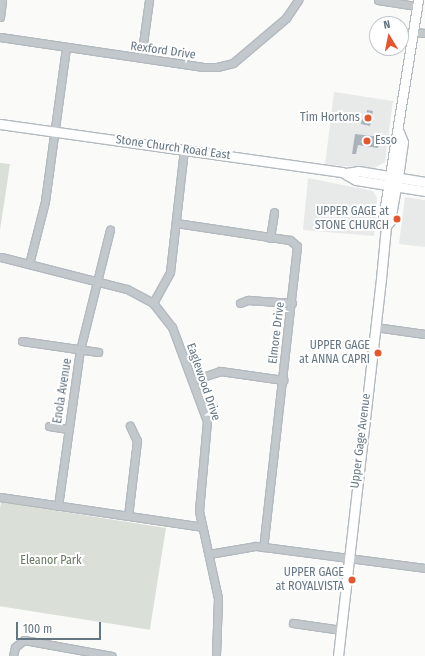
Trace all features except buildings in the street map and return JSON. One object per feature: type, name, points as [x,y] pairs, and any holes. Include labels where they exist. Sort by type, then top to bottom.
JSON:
[{"type":"main road","name":"Upper Gage Avenue","points":[[338,656],[386,226],[390,221],[394,141],[399,132],[417,3]]},
{"type":"main road","name":"Stone Church Road East","points":[[0,124],[346,173],[358,171],[425,191]]},
{"type":"main road","name":"Stone Church Road East","points":[[393,181],[425,182]]},
{"type":"street","points":[[0,17],[2,0]]},
{"type":"street","points":[[141,58],[149,0]]},
{"type":"street","name":"Rexford Drive","points":[[0,37],[202,67],[233,63],[286,18],[298,0]]},
{"type":"street","points":[[378,0],[417,3]]},
{"type":"street","points":[[413,32],[425,33]]},
{"type":"street","points":[[29,264],[45,201],[56,132],[66,47]]},
{"type":"street","points":[[153,303],[170,272],[184,150]]},
{"type":"street","points":[[270,238],[274,212]]},
{"type":"street","name":"Elmore Drive","points":[[176,223],[290,240],[297,246],[292,303],[263,547]]},
{"type":"street","name":"Enola Avenue","points":[[58,506],[80,350],[110,230]]},
{"type":"street","name":"Eaglewood Drive","points":[[1,257],[127,289],[153,303],[172,327],[193,380],[208,430],[200,491],[202,527],[218,598],[216,656]]},
{"type":"street","points":[[240,303],[248,300],[292,303]]},
{"type":"street","points":[[375,327],[425,334]]},
{"type":"street","points":[[22,341],[98,352]]},
{"type":"street","points":[[193,380],[220,371],[283,380]]},
{"type":"street","points":[[49,426],[68,429]]},
{"type":"street","points":[[128,516],[137,442],[130,426]]},
{"type":"street","points":[[0,497],[202,527]]},
{"type":"street","points":[[209,554],[236,548],[263,547],[425,568]]},
{"type":"street","points":[[293,623],[341,630]]},
{"type":"street","points":[[13,656],[15,647],[24,640],[112,656]]},
{"type":"shaded area","points":[[334,92],[393,101],[385,162],[374,168],[325,165]]},
{"type":"shaded area","points":[[308,178],[373,191],[377,198],[374,236],[303,230]]},
{"type":"shaded area","points":[[405,197],[425,200],[425,247],[399,244]]},
{"type":"green space","points":[[0,163],[10,164],[0,230]]},
{"type":"green space","name":"Eleanor Park","points":[[1,502],[166,528],[150,630],[0,606]]},
{"type":"place","name":"Tim Hortons","points":[[368,118]]},
{"type":"place","name":"Esso","points":[[367,141]]},
{"type":"place","name":"UPPER GAGE at STONE CHURCH","points":[[397,219]]},
{"type":"place","name":"UPPER GAGE at ANNA CAPRI","points":[[378,353]]},
{"type":"place","name":"UPPER GAGE at ROYALVISTA","points":[[352,580]]}]
